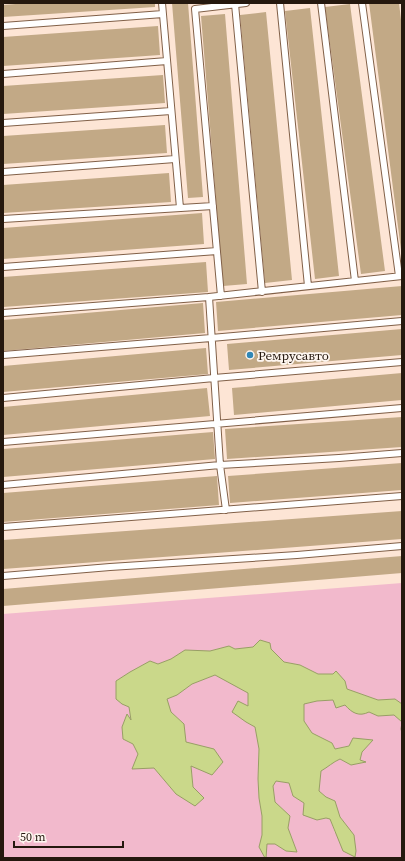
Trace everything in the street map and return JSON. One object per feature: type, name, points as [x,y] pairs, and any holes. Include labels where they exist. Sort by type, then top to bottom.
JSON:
[{"type":"lane","points":[[162,3],[180,208]]},
{"type":"lane","points":[[221,296],[196,9],[246,3]]},
{"type":"lane","points":[[280,3],[308,286]]},
{"type":"lane","points":[[321,3],[355,281]]},
{"type":"lane","points":[[3,313],[221,296],[400,276],[362,3]]},
{"type":"lane","points":[[236,4],[262,292]]},
{"type":"lane","points":[[3,26],[163,14]]},
{"type":"lane","points":[[3,74],[167,61]]},
{"type":"lane","points":[[3,123],[171,111]]},
{"type":"lane","points":[[3,172],[175,159]]},
{"type":"lane","points":[[3,219],[213,206]]},
{"type":"lane","points":[[3,267],[217,251]]},
{"type":"lane","points":[[209,297],[220,465],[226,510]]},
{"type":"lane","points":[[3,355],[402,321]]},
{"type":"lane","points":[[3,398],[402,362]]},
{"type":"lane","points":[[3,442],[402,408]]},
{"type":"lane","points":[[3,485],[220,465],[402,453]]},
{"type":"lane","points":[[3,527],[402,496]]},
{"type":"lane","points":[[3,576],[402,546]]},
{"type":"shaded area","points":[[402,583],[402,704],[395,699],[378,700],[347,689],[345,681],[333,674],[318,674],[300,665],[284,662],[271,649],[253,647],[235,649],[229,646],[210,651],[186,650],[171,659],[158,664],[150,661],[116,681],[122,704],[129,707],[131,721],[127,714],[122,727],[123,739],[133,744],[138,754],[154,768],[176,794],[193,787],[191,766],[214,749],[185,742],[184,724],[171,712],[167,699],[177,695],[192,684],[215,675],[248,692],[246,722],[255,727],[259,749],[258,779],[262,816],[262,835],[259,847],[265,858],[3,858],[3,614]]},
{"type":"shaded area","points":[[260,640],[270,643],[271,649],[284,662],[300,665],[318,674],[333,674],[336,671],[345,681],[347,689],[378,700],[395,699],[402,704],[402,722],[394,715],[378,716],[369,712],[359,714],[353,712],[345,705],[336,708],[333,700],[304,704],[304,721],[312,733],[332,743],[335,749],[349,746],[353,738],[373,740],[362,752],[360,760],[366,762],[351,765],[340,759],[321,771],[319,791],[326,797],[335,801],[340,817],[354,835],[356,851],[355,857],[343,851],[330,819],[326,818],[317,820],[303,815],[304,803],[293,796],[289,783],[276,781],[273,786],[275,802],[290,816],[288,828],[297,852],[286,851],[275,844],[267,844],[265,858],[259,847],[262,835],[262,816],[258,779],[259,749],[255,727],[232,712],[238,701],[248,706],[248,693],[215,675],[192,684],[177,695],[167,699],[171,712],[184,724],[186,742],[214,749],[223,762],[212,775],[191,766],[193,787],[204,798],[195,806],[176,794],[154,768],[132,769],[138,754],[133,744],[123,739],[122,727],[127,714],[131,720],[129,707],[116,699],[116,681],[150,661],[158,664],[171,659],[185,650],[210,651],[229,646],[235,649],[253,647]]},
{"type":"shaded area","points":[[333,700],[378,716],[394,715],[402,721],[402,858],[266,858],[266,844],[275,844],[286,851],[297,852],[288,828],[290,816],[275,802],[273,786],[276,781],[289,783],[293,796],[304,803],[317,820],[326,818],[330,819],[335,833],[348,827],[340,817],[335,801],[326,797],[319,791],[321,770],[340,759],[351,765],[365,762],[360,760],[362,752],[372,740],[335,749],[332,743],[312,733],[304,721],[304,704]]},
{"type":"building","points":[[28,3],[155,3],[155,7],[3,17],[3,5]]},
{"type":"building","points":[[172,3],[188,3],[203,197],[188,198]]},
{"type":"building","points":[[369,3],[399,3],[402,28],[402,250],[401,250]]},
{"type":"building","points":[[350,4],[385,271],[361,274],[325,7]]},
{"type":"building","points":[[310,8],[339,276],[315,279],[285,11]]},
{"type":"building","points":[[266,12],[292,280],[265,283],[240,15]]},
{"type":"building","points":[[225,14],[247,284],[223,286],[201,16]]},
{"type":"building","points":[[158,26],[160,55],[3,66],[3,37]]},
{"type":"building","points":[[163,75],[165,103],[3,114],[3,86]]},
{"type":"building","points":[[165,125],[167,153],[3,164],[3,136]]},
{"type":"building","points":[[169,173],[171,202],[3,213],[3,185]]},
{"type":"building","points":[[202,213],[204,244],[3,259],[3,228]]},
{"type":"building","points":[[206,262],[208,292],[3,307],[3,277]]},
{"type":"building","points":[[402,286],[402,315],[218,331],[216,302]]},
{"type":"building","points":[[203,303],[205,333],[3,351],[3,320]]},
{"type":"building","points":[[402,329],[402,355],[229,370],[227,344]]},
{"type":"building","points":[[206,348],[208,374],[3,392],[3,366]]},
{"type":"building","points":[[402,373],[402,400],[234,415],[232,388]]},
{"type":"building","points":[[207,388],[210,416],[3,435],[3,407]]},
{"type":"building","points":[[402,417],[402,447],[227,459],[225,429]]},
{"type":"building","points":[[213,432],[215,459],[3,477],[3,449]]},
{"type":"building","points":[[402,463],[402,490],[230,503],[228,476]]},
{"type":"building","points":[[217,476],[219,505],[3,522],[3,493]]},
{"type":"building","points":[[402,511],[402,539],[3,569],[3,540]]},
{"type":"building","points":[[402,556],[402,573],[3,606],[3,589]]},
{"type":"place","name":"Ремрусавто","points":[[250,355]]}]
